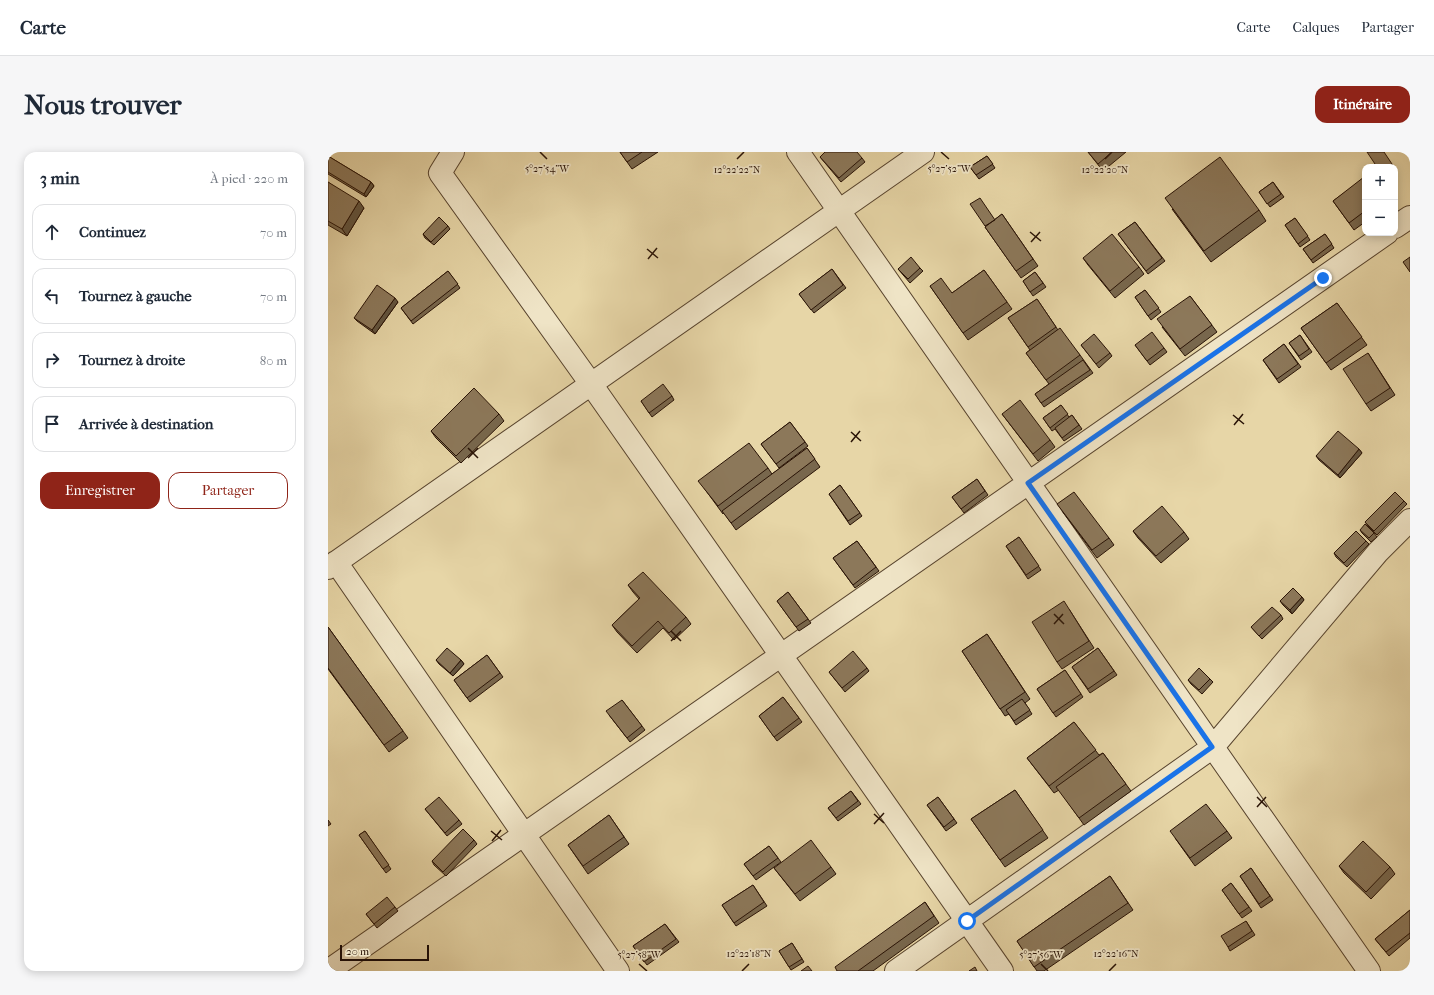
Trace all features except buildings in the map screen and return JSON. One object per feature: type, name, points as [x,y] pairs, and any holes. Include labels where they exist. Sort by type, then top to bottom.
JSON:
[{"type":"street","points":[[453,152],[440,173],[592,384],[1002,971]]},
{"type":"street","points":[[798,152],[1368,971]]},
{"type":"street","points":[[618,971],[524,835],[332,565],[923,152]]},
{"type":"street","points":[[1398,225],[1410,217]]},
{"type":"street","points":[[328,971],[1383,236]]},
{"type":"street","points":[[896,971],[1212,747],[1378,552],[1410,520]]},
{"type":"route","points":[[967,921],[1212,747],[1028,483],[1323,278]]}]
